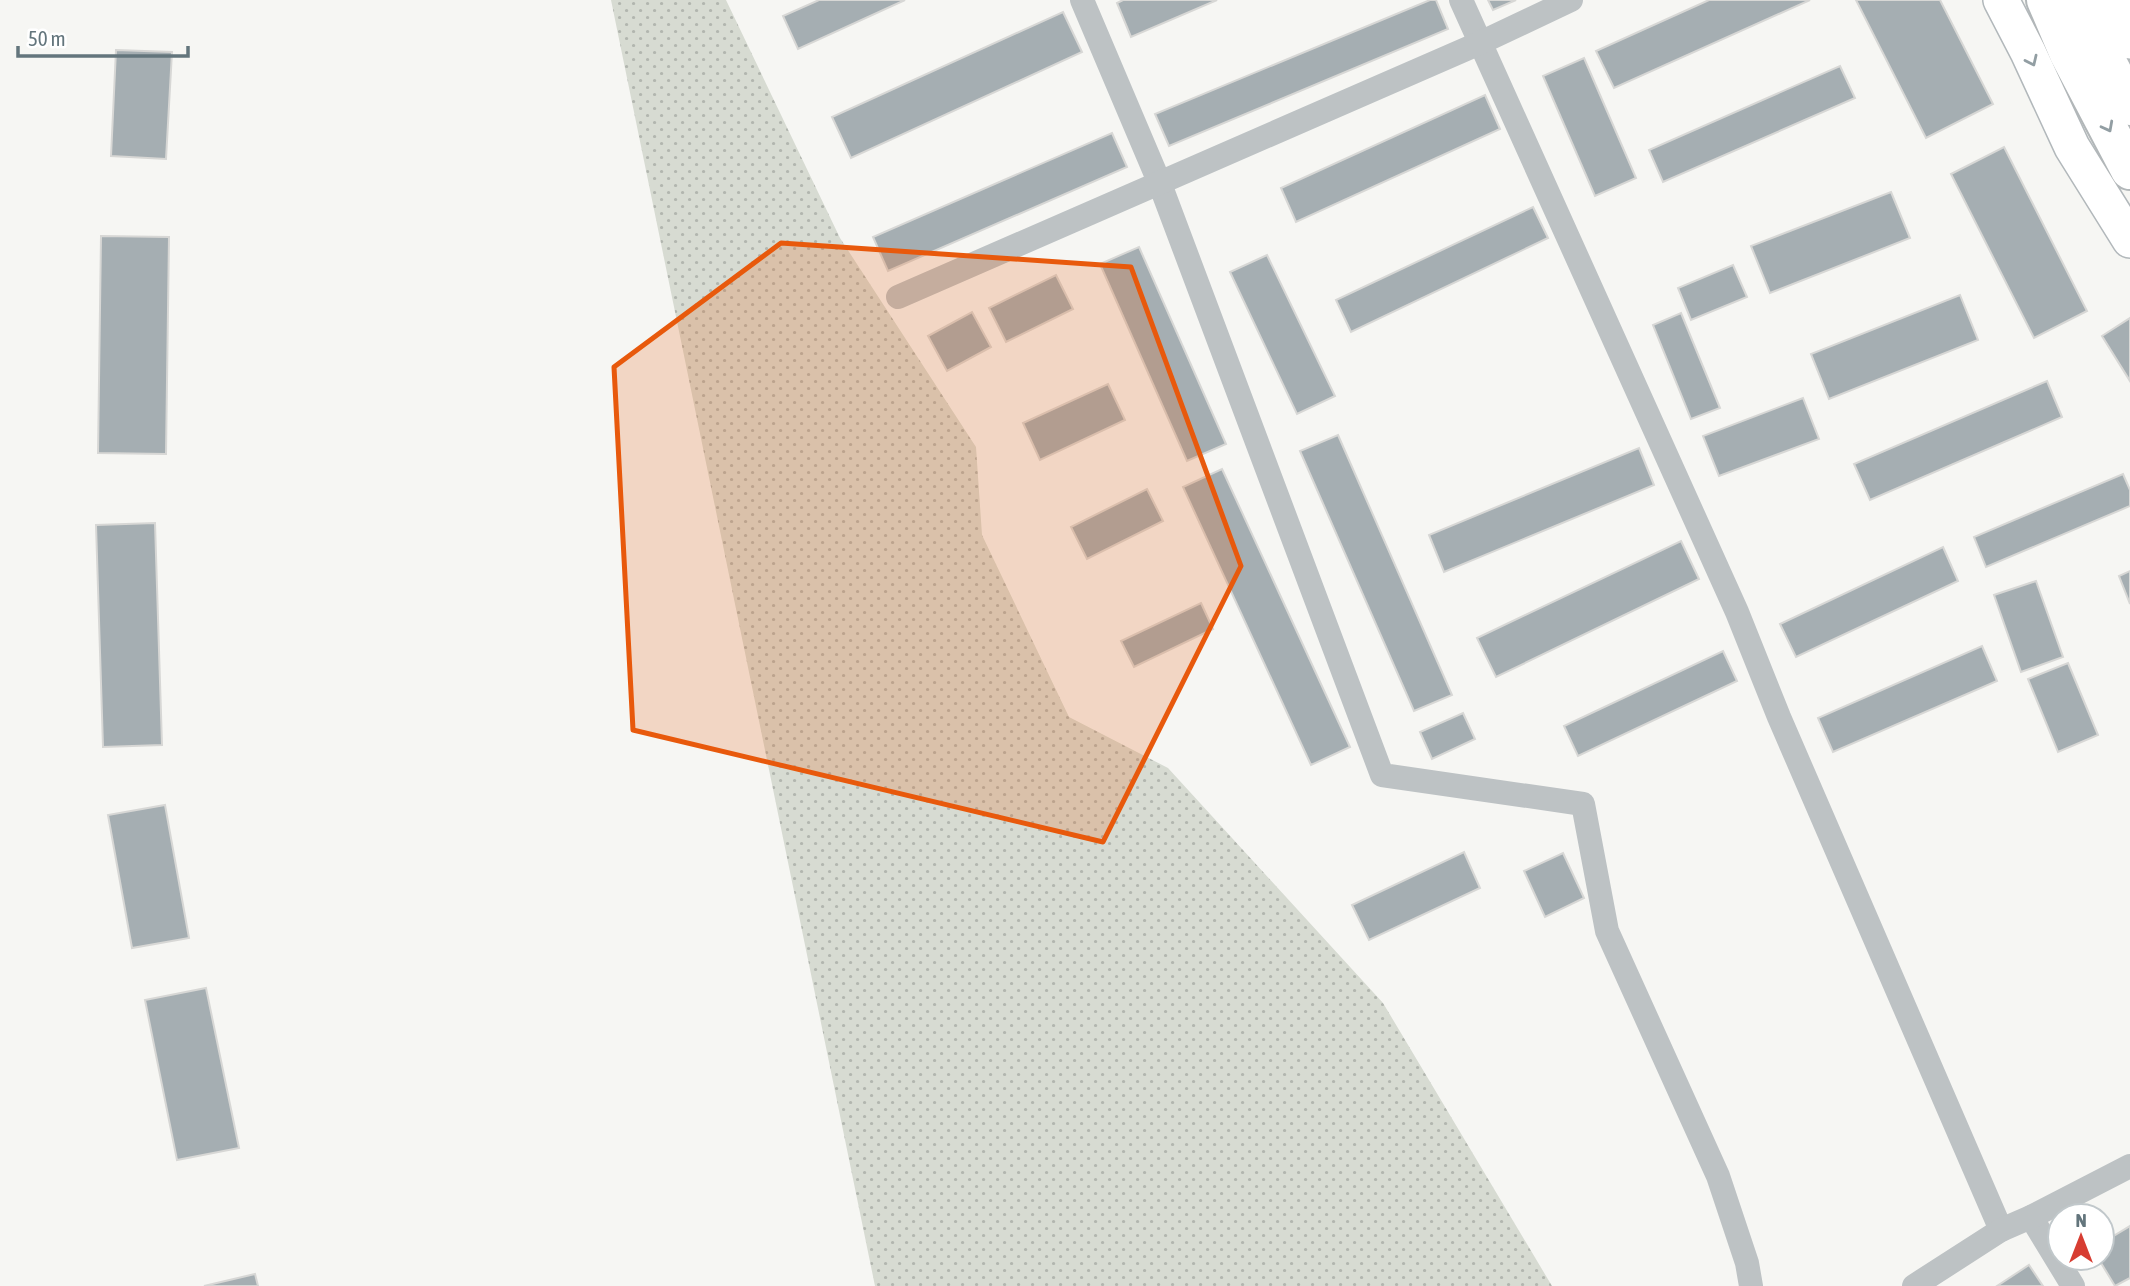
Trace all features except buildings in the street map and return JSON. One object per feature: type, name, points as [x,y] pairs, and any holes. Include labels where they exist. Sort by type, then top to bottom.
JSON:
[{"type":"highway","points":[[2046,0],[2069,54],[2130,170]]},
{"type":"highway","points":[[2077,0],[2130,106]]},
{"type":"main road","points":[[2001,0],[2072,147],[2130,240]]},
{"type":"main road","points":[[2114,0],[2130,41]]},
{"type":"street","points":[[1082,0],[1160,184],[1382,775],[1583,804],[1607,931],[1718,1176],[1747,1264],[1751,1286]]},
{"type":"street","points":[[1461,0],[1737,612],[1779,717],[2001,1230]]},
{"type":"street","points":[[898,297],[1480,43],[1571,0]]},
{"type":"street","points":[[1914,1286],[2001,1230],[2130,1166]]},
{"type":"street","points":[[2031,1217],[2073,1286]]},
{"type":"highlighted area","points":[[781,243],[1131,267],[1241,566],[1103,842],[633,730],[614,367]]},
{"type":"shaded area","points":[[611,0],[726,0],[840,238],[976,447],[982,535],[1069,717],[1168,768],[1383,1003],[1552,1286],[875,1286]]}]
